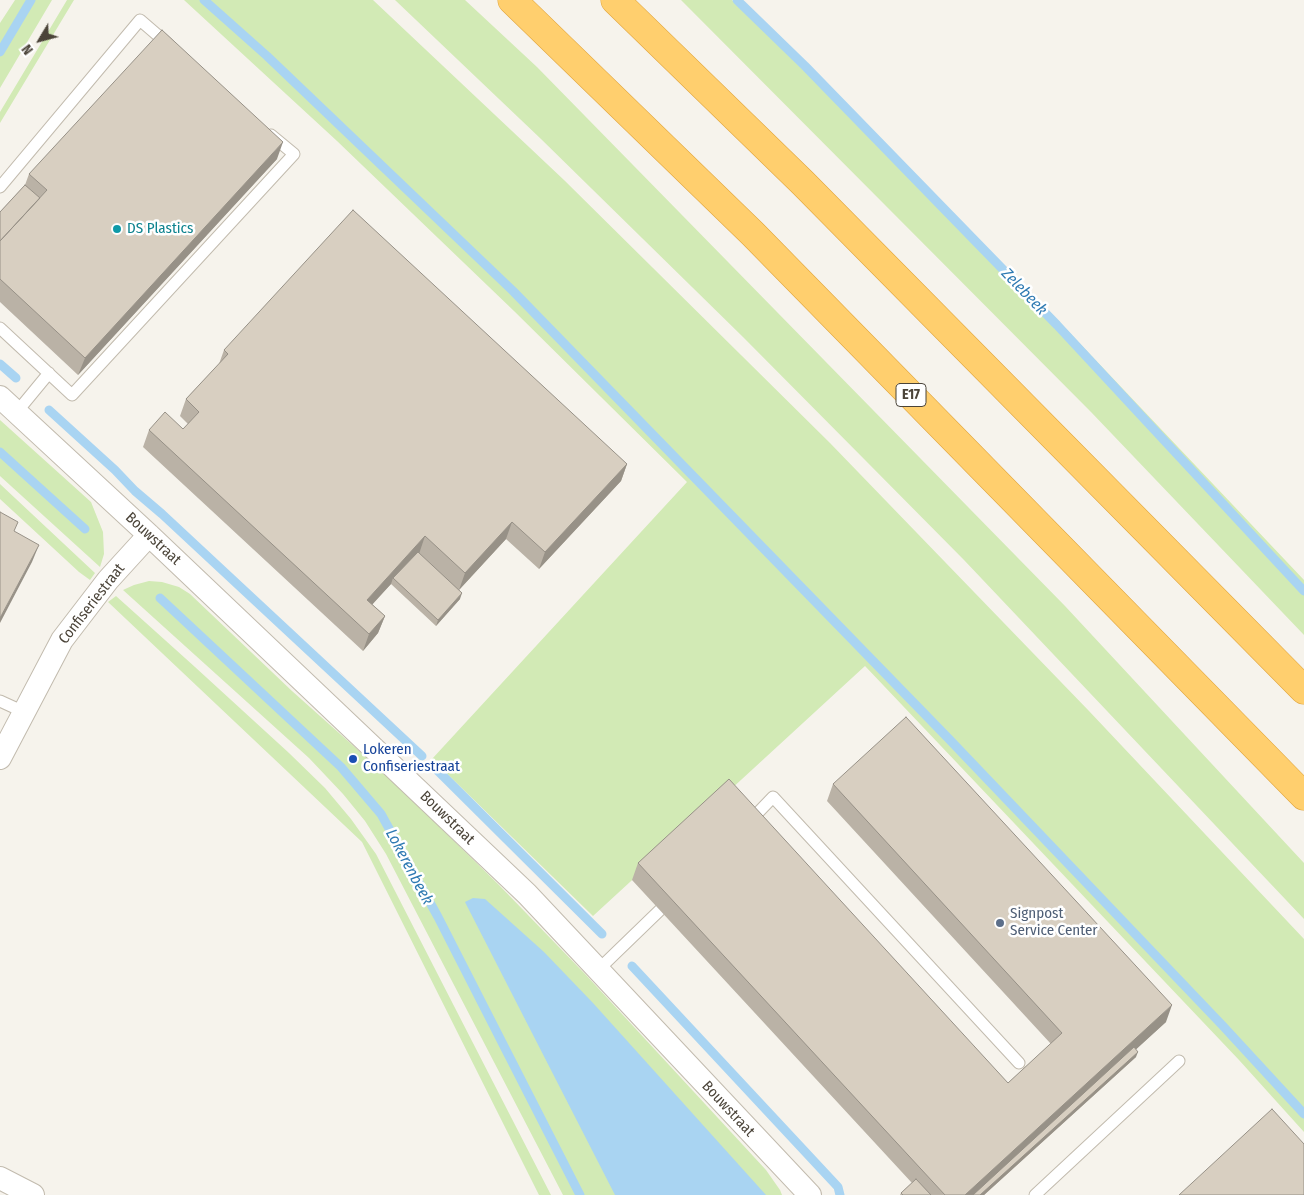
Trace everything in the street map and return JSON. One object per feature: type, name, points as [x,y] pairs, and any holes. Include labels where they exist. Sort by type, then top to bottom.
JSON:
[{"type":"highway","name":"E17","points":[[512,0],[753,234],[1304,796]]},
{"type":"highway","points":[[615,0],[810,190],[1304,690]]},
{"type":"street","name":"Bouwstraat","points":[[0,398],[149,535],[527,894],[810,1195]]},
{"type":"street","name":"Confiseriestraat","points":[[0,758],[62,640],[108,580],[149,535]]},
{"type":"street","points":[[0,1178],[33,1195]]},
{"type":"lane","points":[[0,188],[140,20],[177,52]]},
{"type":"lane","points":[[0,328],[72,395],[294,154],[264,129]]},
{"type":"lane","points":[[16,413],[49,373]]},
{"type":"lane","points":[[0,700],[24,712]]},
{"type":"lane","points":[[748,823],[773,797],[1019,1063]]},
{"type":"lane","points":[[598,970],[660,910]]},
{"type":"lane","points":[[1035,1195],[1179,1061]]},
{"type":"green space","points":[[15,0],[52,0],[0,88],[0,23]]},
{"type":"green space","points":[[67,0],[74,0],[0,123],[0,112]]},
{"type":"green space","points":[[184,0],[373,0],[564,180],[830,443],[1089,711],[1304,939],[1304,1132],[1239,1060],[865,666],[593,916],[432,759],[687,482],[514,311],[337,141]]},
{"type":"green space","points":[[395,0],[465,0],[537,67],[1065,606],[1304,863],[1304,919],[964,560],[743,337],[541,139]]},
{"type":"green space","points":[[681,0],[732,0],[1051,313],[1304,580],[1304,635],[1091,412]]},
{"type":"green space","points":[[0,420],[91,502],[103,532],[104,554],[100,567],[0,476]]},
{"type":"green space","points":[[0,484],[95,573],[90,580],[0,499]]},
{"type":"green space","points":[[149,581],[162,582],[179,587],[190,594],[292,691],[395,783],[499,885],[586,975],[766,1170],[782,1195],[563,1195],[386,854],[365,821],[309,758],[123,590]]},
{"type":"green space","points":[[116,596],[289,753],[325,788],[351,819],[376,854],[551,1195],[539,1195],[362,842],[108,602]]},
{"type":"water","points":[[473,898],[485,899],[544,952],[593,1003],[766,1195],[615,1195],[465,902]]},
{"type":"building","name":"DS Plastics","points":[[162,30],[283,142],[85,358],[0,279],[0,241],[47,190],[29,174]]},
{"type":"building","points":[[25,185],[40,198],[0,241],[0,212]]},
{"type":"building","points":[[353,210],[627,464],[545,552],[512,522],[465,573],[425,536],[367,600],[385,616],[369,634],[149,430],[165,412],[183,429],[199,412],[186,399],[228,354],[224,350]]},
{"type":"building","points":[[0,512],[18,522],[14,531],[39,545],[0,618]]},
{"type":"building","points":[[418,552],[462,593],[438,620],[393,578]]},
{"type":"building","points":[[906,717],[1172,1005],[965,1195],[945,1195],[638,863],[729,779],[1008,1083],[1062,1033],[833,784]]},
{"type":"building","points":[[1134,1047],[1138,1052],[980,1195],[973,1195]]},
{"type":"building","points":[[1272,1109],[1304,1144],[1304,1195],[1179,1195]]},
{"type":"building","points":[[916,1179],[931,1195],[903,1195],[901,1193]]},
{"type":"waterway","name":"Lokerenbeek","points":[[0,52],[31,0]]},
{"type":"waterway","points":[[204,0],[267,56],[513,291],[948,738],[1223,1026],[1304,1114]]},
{"type":"waterway","name":"Zelebeek","points":[[737,0],[805,66],[1057,325],[1304,591]]},
{"type":"waterway","points":[[0,364],[16,378]]},
{"type":"waterway","points":[[49,410],[422,756]]},
{"type":"waterway","name":"Lokerenbeek","points":[[0,452],[85,529]]},
{"type":"waterway","name":"Lokerenbeek","points":[[160,598],[341,767],[381,814],[438,917],[580,1195]]},
{"type":"waterway","points":[[435,768],[602,934]]},
{"type":"waterway","points":[[632,966],[838,1187],[840,1195]]},
{"type":"place","name":"DS Plastics","points":[[117,229]]},
{"type":"place","name":"Lokeren Confiseriestraat","points":[[353,759]]},
{"type":"place","name":"Signpost Service Center","points":[[1000,923]]}]
